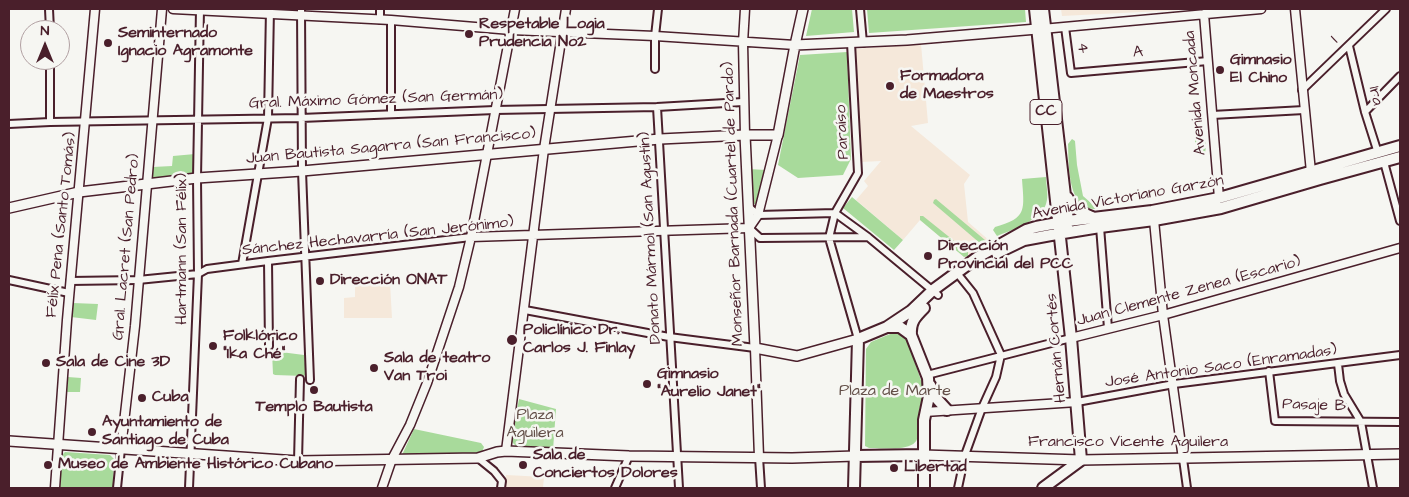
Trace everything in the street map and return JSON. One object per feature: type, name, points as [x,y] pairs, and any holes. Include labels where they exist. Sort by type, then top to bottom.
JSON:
[{"type":"main road","points":[[778,135],[803,9]]},
{"type":"main road","name":"CC","points":[[1035,9],[1041,29],[1060,192],[1054,208],[1047,218],[1036,227]]},
{"type":"main road","name":"CC","points":[[1041,29],[1043,9]]},
{"type":"main road","points":[[795,45],[863,43],[1041,29]]},
{"type":"main road","name":"Monseñor Barnada (Cuartel de Pardo)","points":[[745,135],[755,348]]},
{"type":"main road","name":"Juan Bautista Sagarra (San Francisco)","points":[[9,208],[79,192],[197,178],[302,171],[660,139],[778,135]]},
{"type":"main road","name":"Avenida Victoriano Garzón","points":[[1097,222],[1154,220],[1221,208],[1320,179],[1381,157],[1400,146]]},
{"type":"main road","name":"Avenida Victoriano Garzón","points":[[858,339],[887,327],[911,311],[994,247],[1026,230],[1036,227],[1097,222],[1219,198],[1311,172],[1381,157],[1399,157]]},
{"type":"main road","points":[[1060,192],[1072,206],[1097,222]]},
{"type":"main road","name":"Hernán Cortés","points":[[1060,192],[1081,460]]},
{"type":"main road","name":"Avenida Victoriano Garzón","points":[[959,275],[986,258],[1024,240],[1063,226]]},
{"type":"main road","name":"Avenida Victoriano Garzón","points":[[911,335],[910,327],[912,320],[935,293]]},
{"type":"main road","points":[[887,327],[900,327],[911,335],[937,399],[947,410]]},
{"type":"main road","points":[[755,348],[797,356],[858,339],[854,488]]},
{"type":"main road","points":[[924,488],[925,412],[929,396],[927,378]]},
{"type":"main road","points":[[9,441],[298,461],[478,458],[506,451],[629,456],[856,456]]},
{"type":"main road","name":"Francisco Vicente Aguilera","points":[[856,456],[923,455],[1081,460],[1400,454]]},
{"type":"main road","points":[[1043,488],[1081,460]]},
{"type":"street","name":"Félix Pena (Santo Tomás)","points":[[55,488],[70,281],[95,9]]},
{"type":"street","name":"Gral. Lacret (San Pedro)","points":[[117,488],[162,9]]},
{"type":"street","points":[[173,9],[301,13],[511,30],[655,36],[795,45]]},
{"type":"street","name":"Hartmann (San Félix)","points":[[189,488],[198,274],[197,178],[200,9]]},
{"type":"street","points":[[380,9],[380,20]]},
{"type":"street","points":[[382,488],[392,458],[410,425],[427,383],[458,287],[471,238],[515,9]]},
{"type":"street","points":[[506,451],[544,149],[566,9]]},
{"type":"street","points":[[655,69],[655,36],[658,9]]},
{"type":"street","name":"Monseñor Barnada (Cuartel de Pardo)","points":[[745,9],[743,43],[745,135]]},
{"type":"street","points":[[860,9],[863,43]]},
{"type":"street","points":[[1041,29],[1261,9]]},
{"type":"street","points":[[1295,9],[1311,172]]},
{"type":"street","name":"I","points":[[1302,90],[1386,9]]},
{"type":"street","points":[[242,264],[268,118],[270,12]]},
{"type":"street","points":[[301,13],[304,257],[310,380]]},
{"type":"street","name":"Avenida Moncada","points":[[1204,14],[1219,198]]},
{"type":"street","points":[[391,20],[391,114]]},
{"type":"street","name":"4","points":[[1066,27],[1071,73]]},
{"type":"street","name":"Paraíso","points":[[829,238],[835,213],[858,173],[851,43]]},
{"type":"street","name":"1ra","points":[[1349,46],[1365,112],[1400,221]]},
{"type":"street","name":"A","points":[[1071,73],[1208,61]]},
{"type":"street","points":[[50,70],[50,122]]},
{"type":"street","points":[[1365,112],[1400,76]]},
{"type":"street","name":"Gral. Máximo Gómez (San Germán)","points":[[9,124],[301,118],[495,110],[657,107],[744,102]]},
{"type":"street","name":"Donato Mármol (San Agustín)","points":[[657,107],[678,488]]},
{"type":"street","points":[[1212,115],[1304,110]]},
{"type":"street","points":[[748,228],[758,215],[778,135]]},
{"type":"street","points":[[747,205],[758,215],[835,213],[868,237],[935,293]]},
{"type":"street","points":[[1154,220],[1163,315],[1187,488]]},
{"type":"street","points":[[1097,222],[1108,328]]},
{"type":"street","name":"Sánchez Hechavarría (San Jerónimo)","points":[[70,281],[138,280],[198,274],[206,269],[242,264],[471,238],[748,228],[760,238],[868,237]]},
{"type":"street","points":[[829,238],[858,339]]},
{"type":"street","name":"Juan Clemente Zenea (Escario)","points":[[927,378],[1001,355],[1163,315],[1400,248]]},
{"type":"street","points":[[268,261],[269,346]]},
{"type":"street","points":[[958,488],[965,456],[982,408],[996,377],[1001,355],[973,293],[959,275]]},
{"type":"street","points":[[9,280],[69,293]]},
{"type":"street","points":[[524,310],[669,337],[755,348]]},
{"type":"street","name":"Monseñor Barnada (Cuartel de Pardo)","points":[[755,348],[761,488]]},
{"type":"street","name":"José Antonio Saco (Enramadas)","points":[[925,412],[1077,402],[1174,384],[1400,355]]},
{"type":"street","points":[[1338,364],[1344,394],[1361,422],[1373,488]]},
{"type":"street","name":"Pasaje B","points":[[1269,371],[1275,421],[1400,422]]},
{"type":"street","points":[[298,461],[300,379]]},
{"type":"street","points":[[615,488],[629,456]]},
{"type":"street","points":[[478,458],[494,471],[502,481],[501,488]]},
{"type":"shaded area","points":[[1061,9],[1201,9],[1062,16]]},
{"type":"shaded area","points":[[921,44],[928,123],[911,126],[970,175],[964,184],[968,222],[991,242],[967,259],[920,220],[903,240],[856,200],[868,186],[864,181],[881,161],[861,162],[854,49]]},
{"type":"shaded area","points":[[390,283],[392,318],[344,318],[344,298],[355,297],[355,284]]},
{"type":"shaded area","points":[[506,475],[544,477],[543,488],[505,488]]},
{"type":"green space","points":[[812,9],[852,9],[854,32],[806,36]]},
{"type":"green space","points":[[867,9],[1025,9],[1026,22],[869,33]]},
{"type":"green space","points":[[847,52],[851,159],[843,175],[798,178],[778,165],[800,55]]},
{"type":"green space","points":[[1195,127],[1204,138],[1206,145],[1205,153],[1200,154],[1195,144]]},
{"type":"green space","points":[[1072,139],[1075,141],[1083,196],[1098,209],[1088,208],[1080,203],[1075,195],[1069,164],[1068,144]]},
{"type":"green space","points":[[195,154],[194,176],[153,179],[153,167],[172,166],[173,156]]},
{"type":"green space","points":[[748,169],[766,170],[757,204],[751,204]]},
{"type":"green space","points":[[1046,177],[1047,198],[1043,210],[1025,224],[997,236],[993,230],[995,227],[1013,220],[1022,211],[1022,179]]},
{"type":"green space","points":[[852,197],[903,240],[894,250],[843,208]]},
{"type":"green space","points":[[936,199],[985,240],[985,244],[981,244],[933,203]]},
{"type":"green space","points":[[920,216],[923,216],[968,252],[968,256],[964,257],[920,220]]},
{"type":"green space","points":[[73,303],[98,304],[96,320],[71,317]]},
{"type":"green space","name":"Plaza de Marte","points":[[899,332],[906,337],[924,389],[919,412],[918,436],[914,443],[903,448],[869,448],[865,446],[866,349],[871,342]]},
{"type":"green space","points":[[273,351],[304,355],[306,374],[304,376],[273,374]]},
{"type":"green space","points":[[68,377],[81,378],[80,392],[67,392]]},
{"type":"green space","name":"Plaza Aguilera","points":[[519,399],[556,409],[553,450],[518,448],[511,441]]},
{"type":"green space","points":[[414,429],[481,443],[484,447],[482,452],[477,455],[402,455]]},
{"type":"green space","points":[[65,452],[110,455],[114,459],[113,488],[59,488],[61,456]]},
{"type":"place","name":"Respetable Logia Prudencia No2","points":[[469,34]]},
{"type":"place","name":"Seminternado Ignacio Agramonte","points":[[108,43]]},
{"type":"place","name":"Gimnasio El Chino","points":[[1220,70]]},
{"type":"place","name":"Formadora de Maestros","points":[[890,86]]},
{"type":"place","name":"Dirección Provincial del PCC","points":[[928,256]]},
{"type":"place","name":"Dirección ONAT","points":[[320,281]]},
{"type":"place","name":"Policlínico Dr. Carlos J. Finlay","points":[[512,340]]},
{"type":"place","name":"Folklórico \"Ika Ché\"","points":[[213,346]]},
{"type":"place","name":"Sala de Cine 3D","points":[[46,363]]},
{"type":"place","name":"Sala de teatro Van Troi","points":[[374,368]]},
{"type":"place","name":"Gimnasio \"Aurelio Janet\"","points":[[647,384]]},
{"type":"place","name":"Templo Bautista","points":[[314,390]]},
{"type":"place","name":"Cuba","points":[[142,398]]},
{"type":"place","name":"Ayuntamiento de Santiago de Cuba","points":[[92,432]]},
{"type":"place","name":"Museo de Ambiente Histórico Cubano","points":[[48,465]]},
{"type":"place","name":"Sala de Conciertos Dolores","points":[[523,465]]},
{"type":"place","name":"Libertad","points":[[894,468]]}]
